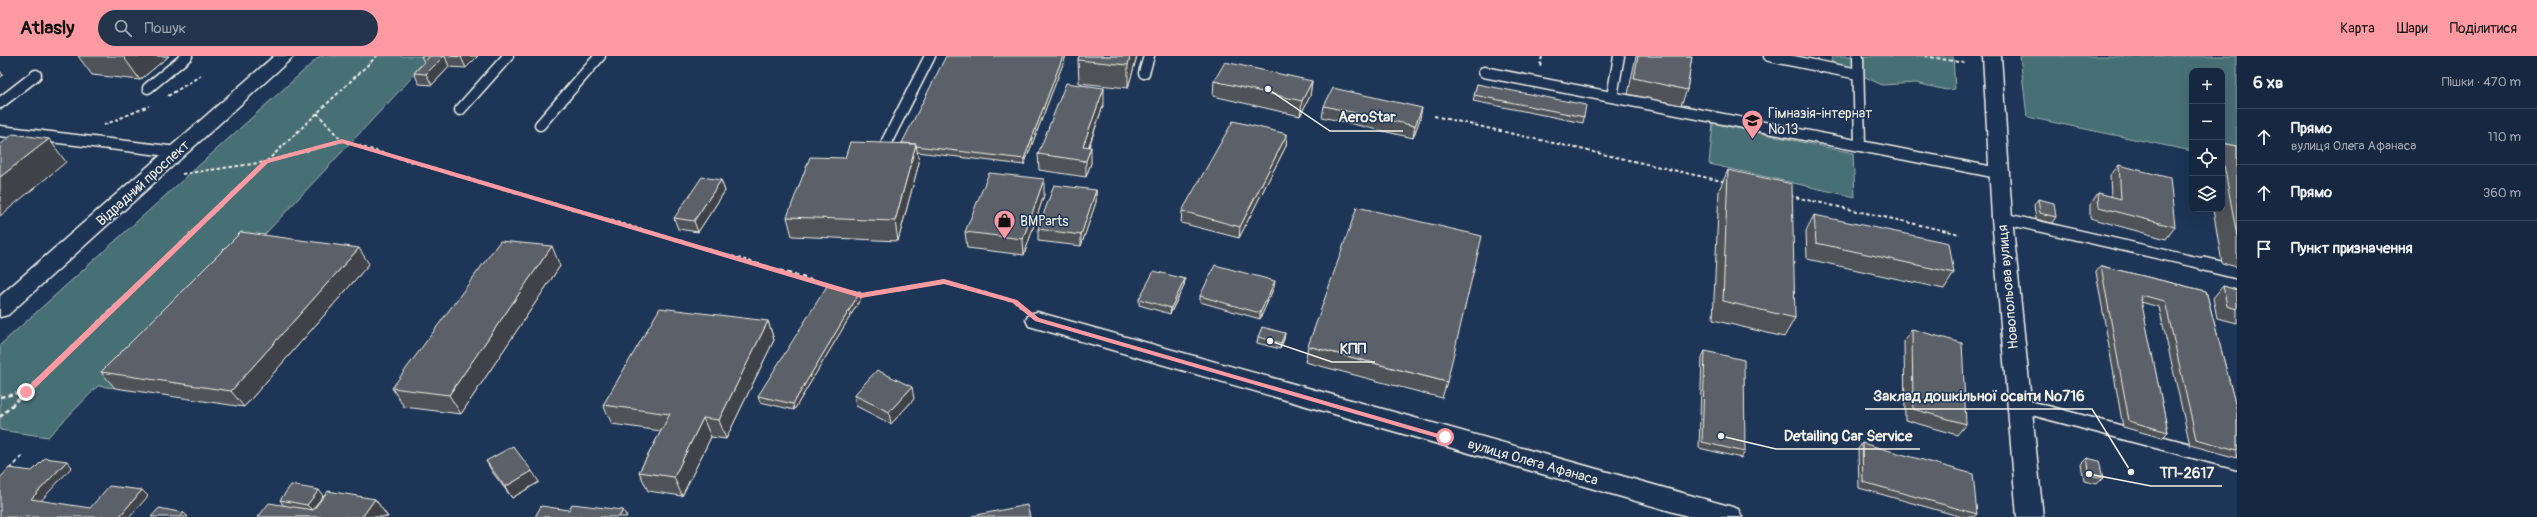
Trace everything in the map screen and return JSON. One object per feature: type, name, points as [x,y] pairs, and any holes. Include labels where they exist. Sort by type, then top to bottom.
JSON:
[{"type":"street","name":"Відрадний проспект","points":[[0,309],[285,56]]},
{"type":"street","name":"Новопольова вулиця","points":[[1992,56],[1998,173],[2030,517]]},
{"type":"street","name":"вулиця Олега Афанаса","points":[[1037,320],[1729,517]]},
{"type":"lane","points":[[148,88],[187,56]]},
{"type":"lane","points":[[460,110],[508,56]]},
{"type":"lane","points":[[540,125],[600,56]]},
{"type":"lane","points":[[887,141],[930,56]]},
{"type":"lane","points":[[1144,73],[1149,56]]},
{"type":"lane","points":[[1612,97],[1619,56]]},
{"type":"lane","points":[[1769,56],[1858,74]]},
{"type":"lane","points":[[1858,56],[1860,145]]},
{"type":"lane","points":[[1484,72],[1998,173]]},
{"type":"lane","points":[[0,103],[36,75]]},
{"type":"lane","points":[[0,131],[177,152]]},
{"type":"lane","points":[[30,146],[43,136]]},
{"type":"lane","points":[[2002,218],[2237,272]]},
{"type":"lane","points":[[2019,405],[2237,463]]},
{"type":"path","points":[[0,417],[377,56]]},
{"type":"path","points":[[1925,56],[1964,63]]},
{"type":"path","points":[[165,98],[203,74]]},
{"type":"path","points":[[100,127],[151,105]]},
{"type":"path","points":[[317,113],[342,141],[838,289]]},
{"type":"path","points":[[1434,116],[1730,182]]},
{"type":"path","points":[[182,174],[266,162],[342,141]]},
{"type":"path","points":[[1784,194],[1960,234]]},
{"type":"path","points":[[854,293],[868,295],[944,282],[1015,302],[1037,320]]},
{"type":"path","points":[[0,397],[26,392]]},
{"type":"path","points":[[5,474],[24,454]]},
{"type":"green space","points":[[320,56],[432,56],[252,248],[115,388],[98,386],[48,437],[0,430],[0,345]]},
{"type":"green space","points":[[1833,56],[1953,56],[1955,89],[1946,90],[1916,83],[1882,85],[1831,61]]},
{"type":"green space","points":[[2020,56],[2237,56],[2237,159],[2225,157],[2225,68],[2189,68],[2189,150],[2027,117]]},
{"type":"green space","points":[[1713,123],[1853,153],[1855,197],[1709,164]]},
{"type":"building","points":[[430,56],[444,56],[426,74],[414,73]]},
{"type":"building","points":[[946,56],[1063,56],[1024,159],[902,143]]},
{"type":"building","points":[[1079,56],[1130,56],[1128,65],[1078,60]]},
{"type":"building","points":[[1638,56],[1692,56],[1687,90],[1634,78]]},
{"type":"building","points":[[1225,62],[1312,81],[1302,101],[1214,81]]},
{"type":"building","points":[[1066,83],[1104,88],[1083,146],[1091,147],[1086,161],[1038,154]]},
{"type":"building","points":[[1477,84],[1586,105],[1584,117],[1474,95]]},
{"type":"building","points":[[1333,88],[1422,108],[1415,126],[1324,106]]},
{"type":"building","points":[[1233,121],[1287,134],[1240,227],[1182,211]]},
{"type":"building","points":[[13,134],[49,139],[0,177],[0,145]]},
{"type":"building","points":[[850,142],[916,144],[895,221],[787,217],[810,157],[845,158]]},
{"type":"building","points":[[2225,144],[2237,146],[2237,236],[2225,170]]},
{"type":"building","points":[[2119,165],[2170,178],[2175,227],[2099,207],[2098,193],[2121,199]]},
{"type":"building","points":[[1728,170],[1792,184],[1795,318],[1723,301]]},
{"type":"building","points":[[989,173],[1044,179],[1023,239],[965,232]]},
{"type":"building","points":[[702,177],[721,180],[694,221],[674,218]]},
{"type":"building","points":[[1054,185],[1096,190],[1081,235],[1038,229]]},
{"type":"building","points":[[2038,199],[2054,203],[2056,217],[2040,213]]},
{"type":"building","points":[[1357,207],[1482,236],[1447,382],[1308,346]]},
{"type":"building","points":[[1814,215],[1949,243],[1954,273],[1816,243]]},
{"type":"building","points":[[241,232],[359,248],[231,391],[101,372]]},
{"type":"building","points":[[500,241],[552,246],[449,395],[392,388]]},
{"type":"building","points":[[1215,265],[1275,281],[1260,313],[1200,296]]},
{"type":"building","points":[[2101,266],[2206,291],[2237,411],[2237,450],[2196,439],[2165,301],[2140,295],[2168,432],[2129,421]]},
{"type":"building","points":[[1154,271],[1185,279],[1171,308],[1139,299]]},
{"type":"building","points":[[827,286],[860,292],[793,404],[758,396]]},
{"type":"building","points":[[2223,286],[2237,290],[2237,309],[2227,306]]},
{"type":"building","points":[[660,308],[768,321],[719,420],[703,418],[674,477],[639,472],[670,414],[603,405]]},
{"type":"building","points":[[1262,327],[1285,333],[1281,343],[1258,337]]},
{"type":"building","points":[[1912,329],[1962,343],[1966,424],[1913,409]]},
{"type":"building","points":[[1705,351],[1744,360],[1745,452],[1702,442]]},
{"type":"building","points":[[877,370],[912,387],[889,412],[854,395]]},
{"type":"building","points":[[1862,443],[1973,474],[1977,514],[1863,482]]},
{"type":"building","points":[[513,446],[532,471],[505,487],[486,461]]},
{"type":"building","points":[[45,458],[67,461],[31,499],[90,508],[109,486],[142,490],[119,517],[0,517],[0,478],[9,468],[32,471]]},
{"type":"building","points":[[2087,458],[2099,461],[2103,478],[2090,475]]},
{"type":"building","points":[[291,485],[319,490],[307,505],[280,500]]},
{"type":"building","points":[[328,491],[375,499],[362,517],[258,517],[269,503],[313,510]]},
{"type":"building","points":[[572,504],[623,510],[619,517],[535,517],[541,506],[569,510]]},
{"type":"building","points":[[1027,505],[1030,517],[972,517],[972,516]]},
{"type":"building","points":[[159,508],[184,513],[180,517],[151,517]]},
{"type":"place","name":"AeroStar","points":[[1268,89]]},
{"type":"place","name":"Гімназія-інтернат №13","points":[[1753,140]]},
{"type":"place","name":"BMParts","points":[[1005,240]]},
{"type":"place","name":"КПП","points":[[1270,341]]},
{"type":"place","name":"Detailing Car Service","points":[[1721,436]]},
{"type":"place","name":"Заклад дошкільної освіти №716","points":[[2131,472]]},
{"type":"place","name":"ТП-2617","points":[[2089,474]]},
{"type":"route","points":[[26,392],[266,162],[342,141],[861,296],[944,282],[1015,302],[1037,320],[1445,437]]}]
